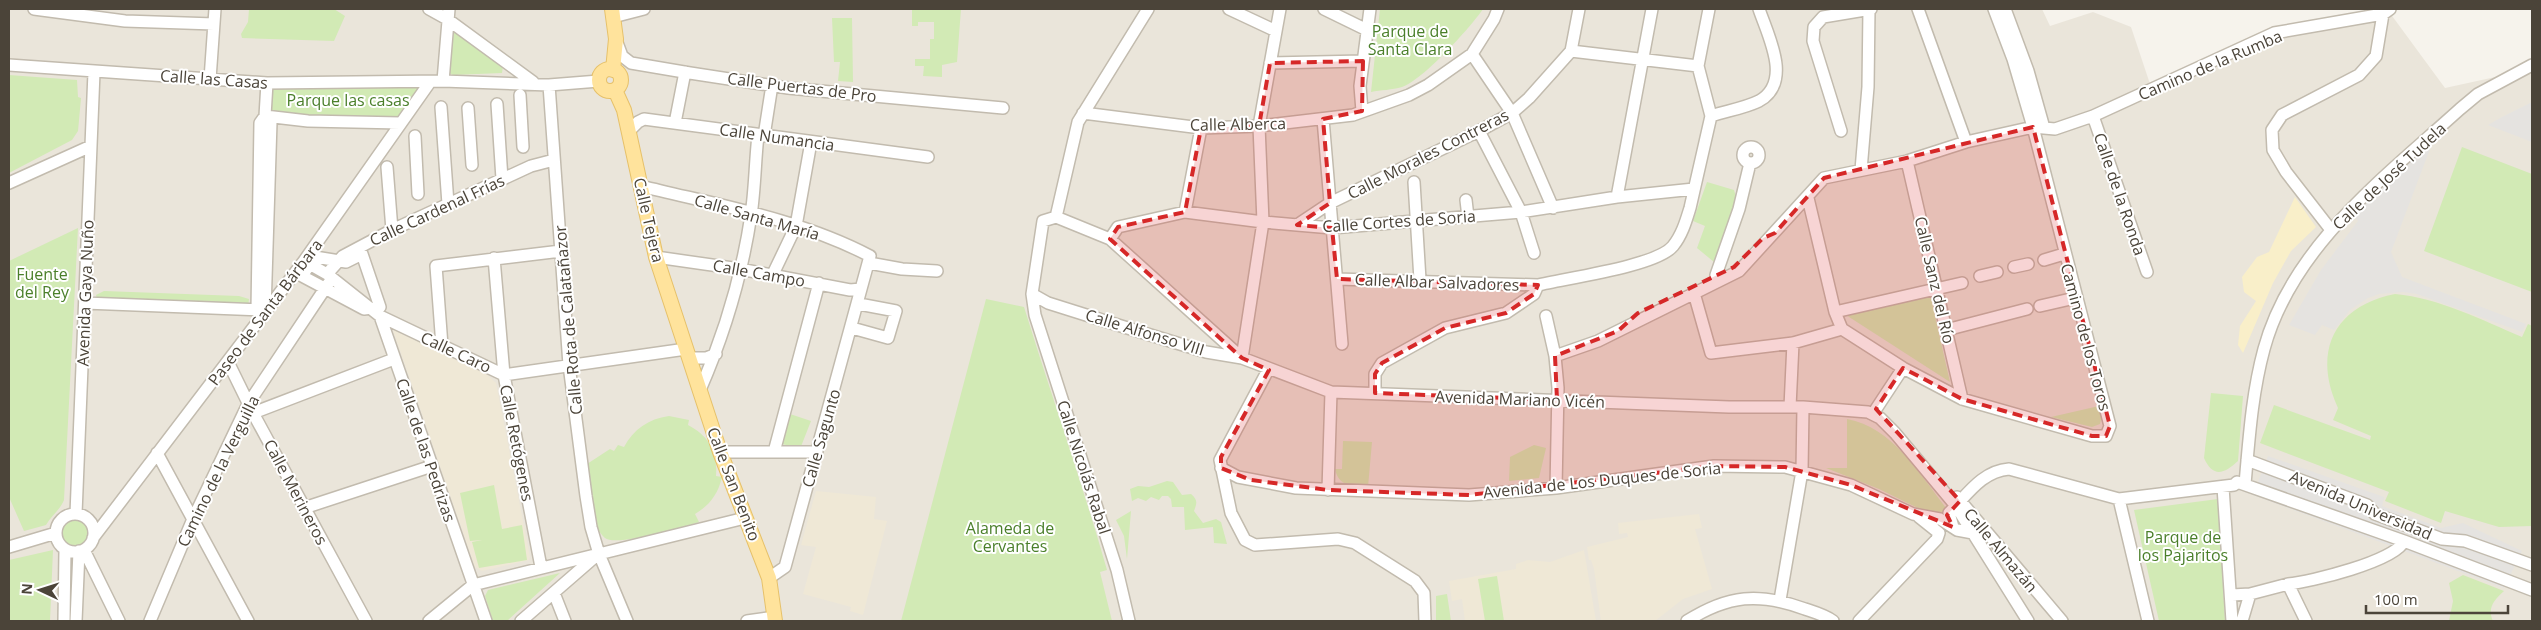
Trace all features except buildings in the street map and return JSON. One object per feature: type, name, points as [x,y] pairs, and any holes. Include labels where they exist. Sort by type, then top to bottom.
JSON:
[{"type":"main road","points":[[612,13],[616,39],[613,70]]},
{"type":"main road","points":[[613,70],[619,74],[621,81],[615,90],[604,89],[600,81],[602,72],[613,70]]},
{"type":"main road","name":"Calle Tejera","points":[[615,90],[624,110],[656,257],[688,353]]},
{"type":"main road","name":"Calle San Benito","points":[[688,353],[720,452],[769,578],[775,619]]},
{"type":"street","points":[[34,9],[55,10],[125,22],[214,24]]},
{"type":"street","points":[[210,79],[215,9]]},
{"type":"street","points":[[429,9],[448,14],[533,82]]},
{"type":"street","points":[[612,13],[644,9]]},
{"type":"street","points":[[1148,9],[1109,75],[1081,117],[1056,217],[1110,239],[1242,358]]},
{"type":"street","points":[[1229,9],[1276,31]]},
{"type":"street","points":[[1242,358],[1263,222],[1259,126],[1280,9]]},
{"type":"street","points":[[1324,9],[1367,30]]},
{"type":"street","points":[[1362,112],[1360,86],[1370,9]]},
{"type":"street","points":[[1498,9],[1494,19],[1472,54],[1512,113],[1553,208]]},
{"type":"street","points":[[1580,9],[1571,51],[1698,66]]},
{"type":"street","points":[[1617,197],[1652,9]]},
{"type":"street","points":[[1708,9],[1698,66],[1711,116],[1759,101],[1771,91],[1778,67],[1759,9]]},
{"type":"street","points":[[1842,131],[1813,41],[1814,26],[1823,17],[1869,9],[1868,87],[1861,170]]},
{"type":"street","points":[[1918,9],[1966,142]]},
{"type":"street","points":[[1994,9],[2038,128]]},
{"type":"street","points":[[2005,9],[2028,71],[2038,128]]},
{"type":"street","points":[[2331,230],[2286,172],[2273,150],[2272,130],[2282,116],[2359,75],[2376,56],[2387,11]]},
{"type":"street","name":"Camino de la Rumba","points":[[1775,233],[1824,178],[1907,161],[1966,142],[2038,128],[2055,129],[2093,116],[2274,34],[2387,11]]},
{"type":"street","points":[[443,81],[448,14]]},
{"type":"street","name":"Calle Puertas de Pro","points":[[616,39],[622,56],[631,62],[684,72],[772,85],[1004,108]]},
{"type":"street","name":"Calle Morales Contreras","points":[[1297,225],[1330,202],[1512,113],[1529,98],[1571,51]]},
{"type":"street","name":"Calle Alberca","points":[[1081,117],[1201,128],[1259,126],[1353,116],[1410,95],[1428,85],[1472,54]]},
{"type":"street","points":[[1270,63],[1363,61]]},
{"type":"street","name":"Calle las Casas","points":[[9,65],[267,84],[443,81],[533,82],[549,84],[600,81]]},
{"type":"street","name":"Calle de José Tudela","points":[[2245,484],[2255,389],[2264,347],[2288,290],[2314,251],[2331,230],[2377,184],[2478,94],[2532,65]]},
{"type":"street","name":"Avenida Gaya Nuño","points":[[76,514],[94,72]]},
{"type":"street","points":[[678,123],[684,72]]},
{"type":"street","name":"Paseo de Santa Bárbara","points":[[93,538],[228,362],[261,310],[307,263],[400,123],[430,82]]},
{"type":"street","points":[[85,303],[261,310],[260,123],[266,116],[267,84]]},
{"type":"street","name":"Calle Rota de Calatañazor","points":[[549,84],[569,365],[591,527],[599,554],[627,621]]},
{"type":"street","points":[[700,390],[716,354],[740,269],[751,214],[761,136],[772,85]]},
{"type":"street","points":[[520,96],[523,147]]},
{"type":"street","points":[[496,104],[502,179]]},
{"type":"street","points":[[441,107],[448,204]]},
{"type":"street","points":[[468,108],[472,165]]},
{"type":"street","points":[[266,116],[308,121],[400,123]]},
{"type":"street","name":"Calle Albar Salvadores","points":[[1336,279],[1538,285],[1656,259],[1672,247],[1686,221],[1711,116]]},
{"type":"street","name":"Calle de la Ronda","points":[[2093,116],[2147,272]]},
{"type":"street","points":[[1323,119],[1342,344]]},
{"type":"street","name":"Calle Numancia","points":[[629,131],[638,122],[644,120],[928,157]]},
{"type":"street","points":[[1185,212],[1201,128]]},
{"type":"street","name":"Camino de los Toros","points":[[1842,329],[1903,368],[1962,399],[2092,436],[2106,436],[2110,426],[2064,254],[2038,128]]},
{"type":"street","points":[[1478,131],[1521,212],[1534,253]]},
{"type":"street","points":[[415,136],[418,194]]},
{"type":"street","points":[[773,274],[796,226],[811,142]]},
{"type":"street","points":[[9,183],[91,146]]},
{"type":"street","name":"Calle Cardenal Frías","points":[[330,276],[343,256],[392,230],[531,166],[554,160]]},
{"type":"street","name":"Calle Sanz del Río","points":[[1907,161],[1962,399]]},
{"type":"street","points":[[1716,275],[1739,209],[1750,163]]},
{"type":"street","points":[[387,167],[392,230]]},
{"type":"street","points":[[1414,182],[1420,280]]},
{"type":"street","name":"Calle Santa María","points":[[640,186],[796,226],[851,246],[870,260],[937,271]]},
{"type":"street","name":"Calle Cortes de Soria","points":[[1110,239],[1118,227],[1185,212],[1263,222],[1332,228],[1521,212],[1617,197],[1694,189]]},
{"type":"street","points":[[1694,293],[1711,353],[1793,343],[1842,329],[1835,312],[1808,198]]},
{"type":"street","points":[[1466,200],[1468,217]]},
{"type":"street","name":"Calle Nicolás Rabal","points":[[1056,217],[1042,221],[1032,294],[1035,315],[1116,570],[1129,621]]},
{"type":"street","points":[[1618,331],[1638,313],[1734,267],[1763,238],[1775,233]]},
{"type":"street","points":[[1554,356],[1618,331],[1739,271],[1775,233]]},
{"type":"street","points":[[442,346],[436,266],[561,250]]},
{"type":"street","points":[[362,254],[380,307],[364,309],[302,276],[307,263],[315,257],[346,262],[362,254]]},
{"type":"street","points":[[2044,260],[2064,254]]},
{"type":"street","name":"Calle Campo","points":[[656,257],[773,274],[850,290],[861,289]]},
{"type":"street","name":"Calle Retógenes","points":[[494,258],[504,375],[541,567]]},
{"type":"street","name":"Calle Sagunto","points":[[769,578],[785,567],[870,260]]},
{"type":"street","name":"Calle Caro","points":[[307,263],[330,276],[380,316],[504,375],[569,365],[688,353],[706,358],[716,354]]},
{"type":"street","points":[[2014,267],[2028,264]]},
{"type":"street","points":[[1980,276],[1997,272]]},
{"type":"street","name":"Camino de la Verguilla","points":[[150,621],[193,519],[250,408],[325,288],[330,276]]},
{"type":"street","points":[[774,452],[818,283]]},
{"type":"street","points":[[1835,312],[1962,283]]},
{"type":"street","points":[[1374,393],[1375,374],[1382,363],[1445,328],[1506,313],[1534,294],[1538,285]]},
{"type":"street","points":[[1682,291],[1694,293]]},
{"type":"street","name":"Calle Alfonso VIII","points":[[1032,294],[1048,303],[1206,352],[1242,358]]},
{"type":"street","points":[[2040,306],[2075,298]]},
{"type":"street","points":[[1035,315],[1048,303]]},
{"type":"street","points":[[852,328],[888,338],[896,311],[859,304]]},
{"type":"street","points":[[1946,330],[2027,309]]},
{"type":"street","name":"Calle de las Pedrizas","points":[[380,316],[486,621]]},
{"type":"street","points":[[1546,316],[1558,388],[1556,400],[1556,488]]},
{"type":"street","points":[[1790,407],[1793,343]]},
{"type":"street","name":"Avenida Mariano Vicén","points":[[1242,358],[1268,370],[1331,392],[1852,410],[1874,414],[1895,433],[1940,483]]},
{"type":"street","points":[[250,408],[394,359]]},
{"type":"street","name":"Calle Merineros","points":[[228,362],[250,408],[366,621]]},
{"type":"street","points":[[1903,368],[1876,409],[1894,426],[1940,483]]},
{"type":"street","points":[[1268,370],[1221,457],[1221,468],[1231,513],[1245,540],[1254,545],[1338,539],[1355,543],[1415,581],[1424,593],[1425,621]]},
{"type":"street","points":[[1328,490],[1331,392]]},
{"type":"street","name":"Avenida Mariano Vicén","points":[[1803,407],[1835,404],[1864,405],[1876,409]]},
{"type":"street","points":[[1780,600],[1802,470],[1803,407]]},
{"type":"street","points":[[720,452],[817,452]]},
{"type":"street","points":[[158,454],[248,621]]},
{"type":"street","name":"Avenida Universidad","points":[[2247,460],[2367,505],[2375,514],[2434,536],[2465,541],[2532,565]]},
{"type":"street","points":[[304,508],[432,466]]},
{"type":"street","name":"Avenida de Los Duques de Soria","points":[[1221,468],[1232,475],[1251,480],[1328,490],[1469,495],[1556,488],[1714,466],[1785,467],[1802,470],[1851,485],[1918,516]]},
{"type":"street","points":[[1953,527],[1949,516],[1958,503],[1994,470],[2009,469],[2119,499],[2223,487],[2237,482],[2245,484]]},
{"type":"street","name":"Calle Almazán","points":[[1940,483],[2062,621]]},
{"type":"street","name":"Avenida Universidad","points":[[2245,484],[2404,541],[2532,590]]},
{"type":"street","points":[[2223,487],[2232,596],[2232,621]]},
{"type":"street","points":[[2119,499],[2148,621]]},
{"type":"street","name":"Calle Almazán","points":[[1958,503],[1973,532],[2028,621]]},
{"type":"street","points":[[64,621],[66,550],[57,539],[56,533],[57,527],[64,517],[76,514],[90,522],[93,538],[81,550],[76,621]]},
{"type":"street","points":[[1918,516],[1940,519],[1963,532],[1973,532]]},
{"type":"street","points":[[1859,621],[1934,543],[1939,533],[1918,516]]},
{"type":"street","points":[[429,621],[473,585],[745,518]]},
{"type":"street","points":[[9,547],[56,533]]},
{"type":"street","points":[[2232,596],[2248,597],[2288,584],[2346,572],[2392,552],[2402,546],[2404,541]]},
{"type":"street","points":[[66,550],[81,550]]},
{"type":"street","points":[[81,550],[119,621]]},
{"type":"street","points":[[521,621],[599,554]]},
{"type":"street","points":[[561,562],[568,571],[569,579]]},
{"type":"street","points":[[2532,579],[2532,590]]},
{"type":"street","points":[[2288,584],[2306,621]]},
{"type":"street","points":[[554,593],[565,621]]},
{"type":"street","points":[[2242,621],[2248,597]]},
{"type":"street","points":[[1687,621],[1703,611],[1741,598],[1780,600],[1833,621]]},
{"type":"street","points":[[747,621],[775,619]]},
{"type":"highlighted area","points":[[1363,61],[1362,111],[1323,119],[1330,203],[1297,225],[1332,228],[1337,279],[1538,285],[1534,294],[1506,313],[1445,328],[1382,363],[1375,374],[1375,393],[1557,400],[1555,356],[1618,331],[1638,313],[1734,267],[1763,238],[1775,233],[1824,178],[2033,127],[2110,426],[2106,436],[2092,436],[1962,399],[1903,368],[1876,409],[1960,501],[1947,515],[1953,527],[1851,485],[1785,467],[1714,466],[1469,495],[1328,490],[1251,480],[1221,468],[1221,457],[1269,370],[1242,358],[1110,239],[1118,227],[1185,212],[1201,128],[1259,126],[1270,63]]},
{"type":"shaded area","points":[[9,9],[2042,9],[2050,26],[2093,12],[2131,27],[2150,84],[2282,26],[2387,9],[2445,88],[2532,69],[2532,621],[9,621]]},
{"type":"shaded area","points":[[2532,102],[2532,142],[2488,125],[2502,117]]},
{"type":"shaded area","points":[[2436,133],[2391,252],[2402,277],[2526,324],[2522,332],[2417,294],[2403,292],[2379,294],[2368,298],[2350,310],[2334,330],[2322,325],[2315,335],[2289,325],[2321,270],[2358,221],[2353,215]]},
{"type":"shaded area","points":[[393,330],[486,374],[496,383],[530,557],[529,560],[482,571],[475,567]]},
{"type":"shaded area","points":[[2268,456],[2384,497],[2382,506],[2441,528],[2463,523],[2522,551],[2504,588],[2253,495]]},
{"type":"shaded area","points":[[816,491],[876,497],[874,519],[887,521],[863,615],[850,611],[851,607],[803,594],[816,547],[801,545]]},
{"type":"shaded area","points":[[1699,514],[1702,528],[1695,529],[1712,589],[1683,599],[1655,621],[1601,621],[1594,569],[1591,560],[1589,560],[1587,547],[1628,537],[1627,533],[1619,534],[1618,523]]},
{"type":"shaded area","points":[[1584,550],[1596,621],[1465,621],[1462,599],[1452,601],[1449,581],[1516,569],[1516,564],[1528,560],[1550,562]]},
{"type":"green space","points":[[249,9],[334,9],[345,16],[334,41],[242,38],[241,34],[248,22]]},
{"type":"green space","points":[[912,9],[961,9],[957,62],[942,65],[942,77],[923,76],[924,66],[915,66],[915,59],[930,59],[930,39],[934,39],[934,22],[918,22],[918,26],[912,26]]},
{"type":"green space","name":"Parque de Santa Clara","points":[[1380,9],[1483,9],[1457,40],[1422,75],[1402,87],[1371,92]]},
{"type":"green space","points":[[832,18],[852,18],[853,82],[838,81],[840,62],[834,62]]},
{"type":"green space","points":[[454,32],[503,66],[502,73],[453,75],[449,73]]},
{"type":"green space","points":[[9,75],[77,80],[78,97],[81,98],[78,131],[72,140],[9,173]]},
{"type":"green space","name":"Parque las casas","points":[[430,82],[401,118],[265,116],[267,83]]},
{"type":"green space","points":[[2462,147],[2532,174],[2532,292],[2424,251]]},
{"type":"green space","points":[[1707,182],[1734,190],[1737,200],[1714,262],[1697,248],[1705,226],[1693,221]]},
{"type":"green space","name":"Fuente del Rey","points":[[78,228],[64,500],[46,525],[24,531],[9,497],[9,261]]},
{"type":"green space","points":[[104,291],[239,296],[249,299],[248,307],[97,299],[96,295]]},
{"type":"green space","points":[[1930,294],[1950,382],[1846,315]]},
{"type":"green space","points":[[2395,294],[2411,296],[2444,305],[2522,337],[2528,324],[2532,326],[2532,526],[2499,527],[2445,511],[2441,523],[2385,501],[2389,492],[2260,443],[2274,405],[2370,440],[2371,436],[2333,420],[2338,408],[2330,388],[2327,368],[2329,350],[2334,334],[2343,321],[2357,309],[2374,300]]},
{"type":"green space","name":"Alameda de Cervantes","points":[[986,299],[1024,307],[1107,570],[1100,572],[1112,621],[901,621]]},
{"type":"green space","points":[[2211,393],[2243,396],[2238,461],[2228,469],[2219,472],[2211,469],[2204,458]]},
{"type":"green space","points":[[2099,406],[2102,415],[2100,424],[2092,427],[2051,417]]},
{"type":"green space","points":[[787,413],[811,421],[800,449],[779,443]]},
{"type":"green space","points":[[669,416],[689,420],[688,425],[702,434],[711,446],[714,452],[716,476],[722,477],[716,494],[705,507],[695,514],[699,522],[635,538],[612,540],[605,538],[596,524],[593,514],[587,464],[610,449],[614,451],[618,445],[624,447],[632,435],[648,422]]},
{"type":"green space","points":[[1847,419],[1863,424],[1891,442],[1915,467],[1946,508],[1942,512],[1928,513],[1879,489],[1826,468],[1847,468]]},
{"type":"green space","points":[[1343,441],[1372,442],[1368,487],[1347,484],[1337,475],[1335,469],[1342,469]]},
{"type":"green space","points":[[1534,445],[1546,448],[1539,478],[1509,481],[1510,457]]},
{"type":"green space","points":[[1167,481],[1173,482],[1182,495],[1191,494],[1195,498],[1196,506],[1194,511],[1203,523],[1216,519],[1221,522],[1227,544],[1214,543],[1213,527],[1185,530],[1184,507],[1172,507],[1171,499],[1168,496],[1162,496],[1159,500],[1151,497],[1146,501],[1138,498],[1132,501],[1130,489],[1138,486],[1149,487]]},
{"type":"green space","points":[[494,485],[502,529],[522,525],[527,560],[479,568],[472,542],[482,540],[470,541],[460,493]]},
{"type":"green space","name":"Parque de los Pajaritos","points":[[2218,499],[2225,621],[2159,621],[2134,510]]},
{"type":"green space","points":[[1131,511],[1127,559],[1124,536],[1116,520]]},
{"type":"green space","points":[[74,519],[84,523],[88,533],[84,543],[74,547],[64,543],[60,533],[64,523]]},
{"type":"green space","points":[[53,550],[50,621],[9,621],[9,560]]},
{"type":"green space","points":[[560,573],[507,621],[493,621],[485,596],[488,590]]},
{"type":"green space","points":[[2463,575],[2504,591],[2492,604],[2491,616],[2493,621],[2449,621],[2453,601],[2449,583]]},
{"type":"green space","points":[[1497,576],[1504,621],[1485,621],[1478,579]]},
{"type":"green space","points":[[1447,594],[1451,621],[1436,621],[1436,596]]},
{"type":"sand","points":[[2295,197],[2316,227],[2291,251],[2273,283],[2243,353],[2238,345],[2240,326],[2256,301],[2244,292],[2242,277],[2257,257],[2269,252]]}]
